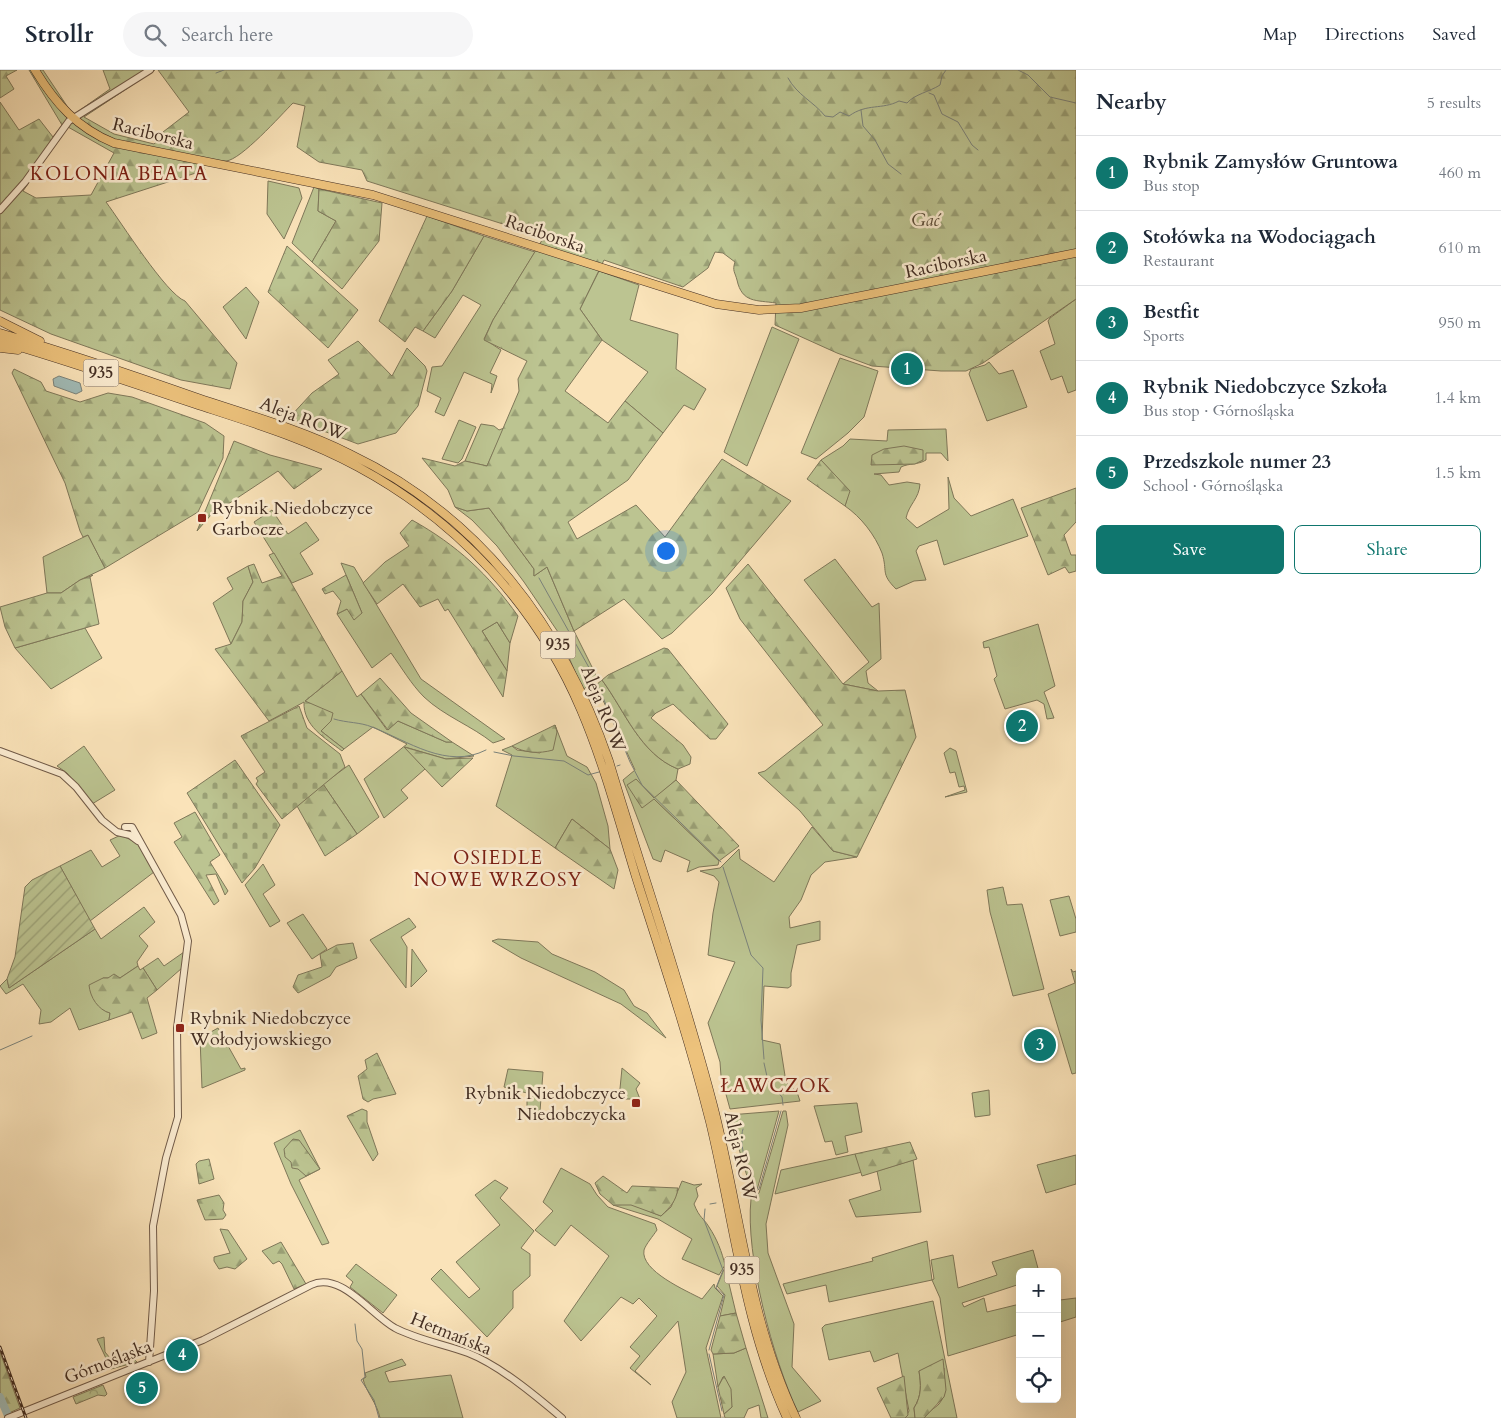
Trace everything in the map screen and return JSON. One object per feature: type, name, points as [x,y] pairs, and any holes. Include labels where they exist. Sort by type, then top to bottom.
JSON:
[{"type":"main road","name":"Raciborska","points":[[35,70],[58,104],[73,119],[96,135],[126,146],[373,195],[687,296],[739,308],[769,310],[801,308],[1076,253]]},
{"type":"main road","points":[[0,321],[55,349]]},
{"type":"main road","name":"Aleja ROW","points":[[0,333],[55,349],[301,433],[352,454],[404,484],[459,525],[517,586],[559,647],[584,697],[599,733],[661,929],[709,1104],[758,1341],[771,1381],[787,1418]]},
{"type":"main road","name":"Aleja ROW","points":[[0,341],[40,352],[274,431],[357,466],[414,501],[448,527],[497,575],[533,621],[549,646],[565,675],[592,735],[709,1104]]},
{"type":"main road","points":[[0,348],[40,352]]},
{"type":"main road","name":"Aleja ROW","points":[[712,1118],[762,1328],[773,1365],[796,1418]]},
{"type":"street","points":[[0,210],[25,182],[64,127],[73,119],[150,70]]},
{"type":"street","points":[[0,751],[62,774],[76,787],[97,815],[112,827],[128,831],[140,842],[181,915],[188,945],[177,1028],[178,1118],[166,1158],[153,1226],[154,1291],[149,1362]]},
{"type":"street","name":"Górnośląska","points":[[8,1418],[210,1337],[315,1284],[327,1282]]},
{"type":"street","name":"Hetmańska","points":[[327,1282],[346,1290],[394,1327],[467,1353],[487,1363],[562,1418]]},
{"type":"green space","points":[[0,70],[17,70],[6,76],[14,89],[0,98]]},
{"type":"green space","name":"Gać","points":[[29,70],[43,70],[73,115],[110,89],[103,70],[155,70],[84,117],[114,134],[154,144],[163,136],[163,132],[189,112],[158,70],[1076,70],[1076,299],[983,363],[966,371],[872,366],[837,353],[775,325],[776,303],[746,297],[739,287],[734,270],[735,262],[723,253],[715,252],[708,268],[683,287],[604,260],[580,309],[602,340],[565,391],[608,423],[625,401],[663,433],[628,480],[568,522],[577,539],[636,505],[665,537],[722,459],[791,501],[712,594],[672,633],[662,639],[624,599],[574,631],[547,567],[534,576],[534,569],[489,508],[467,511],[455,507],[448,490],[422,458],[455,466],[465,461],[487,466],[519,391],[518,379],[527,361],[484,340],[493,320],[544,237],[367,181],[362,170],[319,162],[297,147],[305,106],[293,103],[251,145],[233,159],[223,161],[199,157],[205,170],[106,202],[156,272],[177,296],[185,301],[237,363],[230,389],[181,380],[51,334],[0,310],[0,102],[19,130],[39,119],[53,137],[62,125]],"holes":[[[68,127],[114,153],[91,195],[36,198],[23,191]]]},
{"type":"green space","points":[[268,181],[299,188],[302,198],[284,239],[267,214]]},
{"type":"green space","points":[[314,187],[319,189],[318,211],[336,221],[312,262],[292,243]]},
{"type":"green space","points":[[319,189],[382,203],[379,241],[342,289],[312,262],[336,221],[318,211]]},
{"type":"green space","points":[[427,216],[484,236],[452,291],[423,331],[415,327],[405,342],[379,321]]},
{"type":"green space","points":[[484,236],[535,252],[493,320],[484,339],[501,350],[490,373],[497,376],[491,393],[492,384],[464,372],[444,416],[435,412],[441,398],[427,391],[432,367],[442,366],[481,305],[463,295],[435,338],[423,331],[452,291]]},
{"type":"green space","points":[[287,246],[358,310],[328,348],[268,292]]},
{"type":"green space","points":[[599,271],[639,285],[630,320],[678,334],[676,369],[706,389],[694,410],[684,405],[663,433],[625,401],[648,372],[602,340],[580,309]]},
{"type":"green space","points":[[246,287],[259,302],[246,339],[223,307]]},
{"type":"green space","points":[[1076,299],[1076,390],[1068,393],[1062,376],[1051,380],[1040,351],[1055,344],[1048,321],[1050,318]]},
{"type":"green space","points":[[772,327],[799,339],[747,466],[724,452]]},
{"type":"green space","points":[[358,341],[392,376],[407,348],[425,366],[427,371],[418,406],[396,433],[358,444],[289,418],[312,393],[339,374],[328,360]]},
{"type":"green space","points":[[840,358],[878,371],[864,417],[848,433],[816,459],[801,453]]},
{"type":"green space","points":[[989,362],[999,374],[1013,370],[1027,407],[987,421],[969,374],[971,369]]},
{"type":"green space","points":[[14,369],[41,382],[46,391],[80,402],[108,393],[132,397],[205,423],[224,436],[223,458],[198,512],[105,568],[88,535],[83,537],[80,531],[65,483],[12,373]]},
{"type":"green space","points":[[459,420],[476,427],[462,459],[458,463],[442,459]]},
{"type":"green space","points":[[481,424],[494,426],[499,430],[504,428],[487,466],[465,461]]},
{"type":"green space","points":[[946,429],[948,461],[941,453],[926,453],[926,460],[901,467],[899,472],[874,474],[881,475],[889,485],[907,482],[920,484],[918,494],[906,518],[917,528],[949,509],[948,477],[954,498],[971,516],[1013,499],[1028,536],[944,565],[937,540],[919,546],[916,551],[926,580],[914,581],[896,589],[886,576],[884,559],[876,540],[862,521],[845,506],[849,491],[821,460],[843,446],[850,439],[887,441],[888,430]]},
{"type":"green space","points":[[234,441],[270,455],[322,469],[294,489],[278,471],[219,510],[217,508],[197,531]]},
{"type":"green space","points":[[904,446],[923,450],[923,460],[915,464],[871,465],[872,455],[884,449]]},
{"type":"green space","points":[[821,460],[850,491],[845,506],[807,479]]},
{"type":"green space","points":[[1076,488],[1076,522],[1064,535],[1071,555],[1076,555],[1076,571],[1069,573],[1065,567],[1048,575],[1021,508]]},
{"type":"green space","points":[[455,507],[467,511],[489,508],[534,569],[534,576],[547,567],[574,631],[597,677],[583,690],[558,632],[524,582],[497,546],[472,520]]},
{"type":"green space","points":[[272,510],[288,534],[306,522],[319,540],[300,553],[313,574],[292,583],[254,522]]},
{"type":"green space","points":[[412,520],[443,540],[471,562],[496,587],[518,616],[510,643],[497,622],[482,631],[507,671],[503,697],[448,609],[445,611],[438,599],[420,607],[403,584],[377,604],[363,583],[385,562],[409,546],[400,533]]},
{"type":"green space","points":[[88,535],[105,568],[80,580],[61,593],[47,593],[43,557]]},
{"type":"green space","points":[[274,553],[342,671],[305,701],[333,713],[331,721],[321,731],[344,749],[342,751],[311,725],[307,718],[304,702],[269,721],[215,649],[231,644],[242,622],[243,601],[253,582],[248,566],[254,564],[262,583],[282,576],[269,555]]},
{"type":"green space","points":[[835,559],[872,607],[879,603],[881,659],[866,671],[868,683],[878,691],[843,684],[869,662],[804,580]]},
{"type":"green space","points":[[341,563],[354,567],[421,679],[505,739],[493,743],[432,704],[415,687],[391,653],[372,668],[337,614],[347,609],[362,613]]},
{"type":"green space","points":[[748,564],[843,684],[878,691],[905,690],[916,737],[857,857],[833,851],[800,811],[758,773],[765,771],[823,725],[740,619],[726,588]]},
{"type":"green space","points":[[248,566],[253,582],[243,601],[242,622],[231,644],[213,603],[233,589],[227,578]]},
{"type":"green space","points":[[93,575],[90,577],[99,624],[15,648],[5,627],[0,607],[47,593],[61,593],[80,580]]},
{"type":"green space","points":[[346,575],[362,613],[354,620],[347,609],[337,614],[341,601],[333,591],[325,594],[322,589]]},
{"type":"green space","points":[[497,622],[510,643],[507,671],[482,631]]},
{"type":"green space","points":[[1038,624],[1055,686],[1044,692],[1054,718],[1047,719],[1044,704],[1037,700],[1005,709],[994,679],[997,676],[989,647],[984,648],[983,642]]},
{"type":"green space","points":[[85,628],[102,658],[51,689],[15,648]]},
{"type":"green space","points":[[664,648],[668,649],[728,724],[716,739],[710,739],[673,704],[656,713],[651,718],[683,745],[691,757],[690,764],[678,769],[653,753],[643,742],[602,680],[608,675]]},
{"type":"green space","points":[[342,671],[357,697],[361,694],[387,730],[398,721],[446,742],[452,742],[474,756],[446,759],[405,747],[425,769],[401,790],[408,798],[384,818],[364,779],[407,744],[373,727],[344,749],[321,731],[327,725],[305,701]]},
{"type":"green space","points":[[380,678],[411,713],[452,742],[446,742],[398,721],[388,730],[361,694]]},
{"type":"green space","points":[[602,680],[643,742],[653,753],[678,769],[676,780],[654,799],[719,861],[718,865],[699,867],[687,872],[690,861],[665,850],[661,862],[653,859],[623,780],[635,770],[596,685]]},
{"type":"green space","points":[[299,706],[307,728],[340,754],[345,767],[282,819],[256,784],[258,781],[256,778],[265,772],[241,736]]},
{"type":"green space","points":[[555,725],[567,756],[587,767],[596,783],[608,826],[610,849],[572,819],[555,848],[496,806],[512,755],[502,750],[512,746],[517,750],[540,753],[557,732]]},
{"type":"green space","points":[[555,725],[557,732],[553,750],[532,752],[512,746]]},
{"type":"green space","points":[[84,746],[115,790],[92,804],[67,773],[57,766]]},
{"type":"green space","points":[[404,747],[446,759],[473,758],[442,787]]},
{"type":"green space","points":[[950,748],[956,751],[967,792],[945,797],[965,790],[964,786],[959,787],[955,772],[950,773],[944,753]]},
{"type":"green space","points":[[235,760],[280,825],[255,868],[242,883],[187,793]]},
{"type":"green space","points":[[349,765],[379,817],[357,834],[323,784]]},
{"type":"green space","points":[[636,779],[654,798],[676,780],[739,846],[719,861],[654,799],[642,808],[627,785]]},
{"type":"green space","points":[[323,784],[357,834],[325,856],[297,806]]},
{"type":"green space","points":[[195,812],[220,855],[210,862],[228,891],[225,895],[216,874],[206,875],[219,901],[214,905],[174,842],[182,837],[174,823]]},
{"type":"green space","points":[[572,819],[610,849],[618,870],[614,889],[555,848]]},
{"type":"green space","points":[[812,827],[833,851],[857,857],[825,862],[811,875],[801,900],[789,917],[790,928],[820,921],[820,940],[797,945],[791,973],[791,986],[788,988],[764,986],[762,1040],[780,1044],[786,1082],[797,1092],[800,1101],[730,1109],[721,1076],[720,1062],[708,1023],[735,962],[708,955],[719,882],[714,876],[700,871],[720,868],[739,849],[740,859],[774,882]]},
{"type":"green space","points":[[121,835],[137,843],[154,872],[90,921],[60,866],[91,850],[102,867],[120,856],[110,840]]},
{"type":"green space","points":[[263,864],[275,885],[263,894],[280,921],[270,927],[245,885]]},
{"type":"green space","points":[[60,866],[95,929],[9,988],[7,979],[15,957],[25,887],[32,880]]},
{"type":"green space","points":[[1003,887],[1007,905],[1022,904],[1044,989],[1013,996],[990,912],[987,890]]},
{"type":"green space","points":[[1069,896],[1076,919],[1076,932],[1060,936],[1050,900]]},
{"type":"green space","points":[[144,907],[155,922],[139,936],[148,946],[137,962],[138,966],[120,978],[103,978],[99,982],[100,1005],[105,1011],[110,1013],[109,1020],[79,1030],[70,1008],[51,1022],[39,1024],[41,1010],[23,984],[6,994],[0,986],[7,979],[9,988],[95,929],[101,939]]},
{"type":"green space","points":[[303,914],[327,949],[312,959],[287,923]]},
{"type":"green space","points":[[409,918],[416,927],[401,937],[407,947],[406,988],[370,940]]},
{"type":"green space","points":[[498,939],[538,942],[552,954],[595,972],[624,990],[634,1006],[647,1013],[666,1038],[621,1004],[521,958],[492,941]]},
{"type":"green space","points":[[353,943],[357,958],[336,967],[330,976],[298,993],[293,987],[298,975],[322,967],[320,954],[337,945]]},
{"type":"green space","points":[[412,949],[427,971],[411,987]]},
{"type":"green space","points":[[184,952],[182,968],[157,990],[143,968],[158,958],[164,966]]},
{"type":"green space","points":[[138,966],[140,970],[143,968],[157,990],[147,998],[157,1033],[142,1039],[132,1012],[109,1020],[110,1013],[102,1009],[95,1002],[89,985],[114,974],[120,978]]},
{"type":"green space","points":[[1071,969],[1073,972],[1076,971],[1076,1073],[1072,1074],[1048,994],[1075,983]]},
{"type":"green space","points":[[218,1028],[241,1069],[245,1068],[245,1070],[202,1088],[200,1038]]},
{"type":"green space","points":[[377,1053],[396,1094],[373,1099],[368,1102],[363,1099],[358,1076],[367,1069],[365,1060]]},
{"type":"green space","points":[[622,1068],[640,1083],[636,1089],[640,1099],[619,1099]]},
{"type":"green space","points":[[508,1069],[543,1072],[540,1111],[527,1116],[527,1093],[504,1087]]},
{"type":"green space","points":[[989,1090],[990,1115],[975,1117],[972,1093]]},
{"type":"green space","points":[[857,1103],[862,1132],[845,1136],[848,1152],[836,1155],[832,1141],[825,1142],[814,1106]]},
{"type":"green space","points":[[362,1109],[367,1111],[367,1122],[378,1154],[373,1161],[347,1116]]},
{"type":"green space","points":[[779,1111],[757,1190],[755,1191],[749,1183],[729,1115]]},
{"type":"green space","points":[[783,1111],[786,1111],[788,1125],[766,1224],[768,1253],[794,1324],[792,1367],[821,1401],[798,1412],[779,1365],[763,1307],[752,1249],[750,1222],[751,1199],[759,1193]]},
{"type":"green space","points":[[300,1130],[320,1169],[299,1180],[329,1243],[322,1245],[291,1184],[274,1143]]},
{"type":"green space","points":[[293,1139],[299,1140],[320,1169],[306,1176],[298,1169],[292,1168],[291,1162],[285,1157],[284,1149]]},
{"type":"green space","points":[[910,1142],[917,1159],[862,1176],[855,1154]]},
{"type":"green space","points":[[855,1154],[862,1172],[775,1194],[781,1170]]},
{"type":"green space","points":[[1076,1155],[1076,1184],[1046,1193],[1037,1165]]},
{"type":"green space","points":[[209,1159],[214,1179],[199,1184],[196,1164],[199,1161]]},
{"type":"green space","points":[[913,1160],[921,1212],[856,1217],[849,1200],[881,1190],[877,1171]]},
{"type":"green space","points":[[561,1168],[590,1184],[608,1207],[655,1224],[657,1230],[644,1250],[645,1258],[657,1273],[676,1286],[702,1299],[714,1284],[715,1288],[723,1296],[706,1348],[721,1418],[677,1418],[672,1402],[686,1372],[678,1321],[635,1371],[651,1385],[630,1368],[640,1356],[630,1347],[657,1316],[639,1298],[633,1304],[621,1297],[581,1341],[564,1321],[609,1256],[571,1225],[555,1246],[535,1230],[553,1211],[543,1202]]},
{"type":"green space","points":[[603,1176],[627,1193],[632,1186],[678,1188],[676,1197],[661,1216],[631,1205],[613,1205],[600,1194],[595,1183]]},
{"type":"green space","points":[[495,1180],[508,1188],[500,1198],[534,1231],[521,1248],[530,1254],[530,1276],[513,1291],[513,1308],[487,1337],[431,1279],[441,1269],[469,1298],[480,1289],[456,1262],[500,1225],[475,1195]]},
{"type":"green space","points":[[682,1181],[694,1185],[702,1184],[696,1188],[698,1196],[694,1204],[721,1250],[725,1265],[719,1275],[682,1259],[692,1239],[658,1219],[613,1205],[631,1204],[661,1216],[671,1207]]},
{"type":"green space","points":[[219,1195],[224,1203],[223,1210],[226,1215],[223,1219],[205,1220],[197,1200]]},
{"type":"green space","points":[[220,1229],[228,1230],[247,1259],[235,1269],[227,1267],[219,1269],[214,1261],[214,1257],[230,1253]]},
{"type":"green space","points":[[927,1241],[932,1280],[829,1302],[826,1285],[787,1294],[783,1284],[873,1261],[872,1258]]},
{"type":"green space","points":[[281,1242],[306,1284],[294,1289],[282,1264],[279,1261],[273,1264],[262,1251]]},
{"type":"green space","points":[[1033,1250],[1038,1268],[1016,1268],[1016,1285],[962,1303],[964,1307],[984,1298],[987,1312],[1016,1305],[1016,1335],[948,1356],[940,1298],[932,1280],[934,1279],[931,1260],[953,1255],[958,1288],[997,1275],[992,1262]]},
{"type":"green space","points":[[356,1264],[397,1295],[383,1313],[350,1287],[353,1282],[346,1276]]},
{"type":"green space","points":[[725,1267],[736,1313],[720,1316],[725,1295],[717,1286]]},
{"type":"green space","points":[[1076,1298],[1076,1317],[1061,1322],[1061,1300]]},
{"type":"green space","points":[[933,1301],[957,1418],[924,1418],[939,1404],[944,1396],[944,1368],[919,1371],[920,1390],[914,1408],[915,1418],[905,1418],[909,1411],[898,1353],[874,1362],[870,1351],[829,1360],[822,1328],[825,1325]]},
{"type":"green space","points":[[736,1313],[746,1348],[734,1353],[713,1354],[711,1350],[720,1316]]},
{"type":"green space","points":[[104,1337],[105,1352],[110,1358],[129,1354],[137,1362],[111,1369],[97,1339]]},
{"type":"green space","points":[[746,1348],[768,1418],[761,1418],[759,1405],[748,1409],[744,1418],[725,1418],[724,1414],[732,1407],[723,1377],[718,1387],[713,1354],[734,1353]]},
{"type":"green space","points":[[0,1352],[20,1408],[9,1413],[0,1392]]},
{"type":"green space","points":[[402,1359],[406,1365],[385,1372],[389,1382],[451,1375],[463,1418],[380,1418],[377,1407],[364,1384],[365,1373]]},
{"type":"green space","points":[[943,1359],[946,1390],[944,1397],[924,1418],[915,1418],[914,1408],[920,1390],[919,1371]]},
{"type":"green space","points":[[724,1376],[731,1389],[732,1407],[724,1414],[718,1387]]},
{"type":"green space","points":[[904,1376],[908,1415],[905,1418],[891,1418],[877,1388]]},
{"type":"green space","points":[[103,1385],[107,1394],[105,1396],[98,1395],[76,1404],[73,1397]]},
{"type":"water","points":[[59,376],[80,383],[82,391],[76,394],[54,386],[53,379]]},
{"type":"waterway","points":[[216,73],[224,70]]},
{"type":"waterway","points":[[788,78],[796,89],[825,116],[833,117],[840,112],[849,116],[862,109],[893,104],[899,101],[907,103],[914,97],[940,85],[946,70]]},
{"type":"waterway","points":[[1018,70],[1028,75],[1050,97],[1076,103]]},
{"type":"waterway","points":[[929,93],[934,95],[942,114],[958,122],[972,145],[978,150]]},
{"type":"waterway","points":[[861,110],[863,126],[875,140],[888,164],[901,174]]},
{"type":"waterway","points":[[539,578],[592,673]]},
{"type":"waterway","points":[[599,688],[630,762],[642,785],[721,862]]},
{"type":"waterway","points":[[334,719],[367,725],[414,746],[442,755],[457,757],[486,750]]},
{"type":"waterway","points":[[494,752],[564,761],[588,775],[599,772]]},
{"type":"waterway","points":[[723,867],[751,955],[763,968],[761,1020],[764,1059]]},
{"type":"waterway","points":[[0,1050],[32,1036]]},
{"type":"waterway","points":[[764,1063],[768,1081],[782,1097],[783,1105]]},
{"type":"waterway","points":[[746,1196],[754,1194],[759,1189],[781,1111]]},
{"type":"waterway","points":[[743,1129],[742,1142],[745,1160],[751,1177],[758,1188]]},
{"type":"waterway","points":[[710,1204],[716,1203]]},
{"type":"waterway","points":[[705,1209],[704,1220],[723,1270],[716,1288],[724,1295],[709,1350]]},
{"type":"waterway","points":[[355,1324],[357,1341],[362,1349],[365,1377],[361,1380],[374,1400],[379,1418]]},
{"type":"waterway","points":[[709,1354],[722,1411]]},
{"type":"waterway","points":[[0,1397],[9,1418]]},
{"type":"railway","points":[[0,1347],[26,1418]]},
{"type":"place","name":"Rybnik Zamysłów Gruntowa","points":[[907,369]]},
{"type":"place","name":"Rybnik Niedobczyce Garbocze","points":[[202,518]]},
{"type":"place","name":"Stołówka na Wodociągach","points":[[1022,726]]},
{"type":"place","name":"Rybnik Niedobczyce Wołodyjowskiego","points":[[180,1028]]},
{"type":"place","name":"Bestfit","points":[[1040,1045]]},
{"type":"place","name":"Rybnik Niedobczyce Niedobczycka","points":[[636,1103]]},
{"type":"place","name":"Rybnik Niedobczyce Szkoła","points":[[182,1355]]},
{"type":"place","name":"Przedszkole numer 23","points":[[142,1388]]},
{"type":"district","name":"KOLONIA BEATA","points":[[119,174]]},
{"type":"district","name":"OSIEDLE NOWE WRZOSY","points":[[498,869]]},
{"type":"district","name":"ŁAWCZOK","points":[[776,1086]]}]
